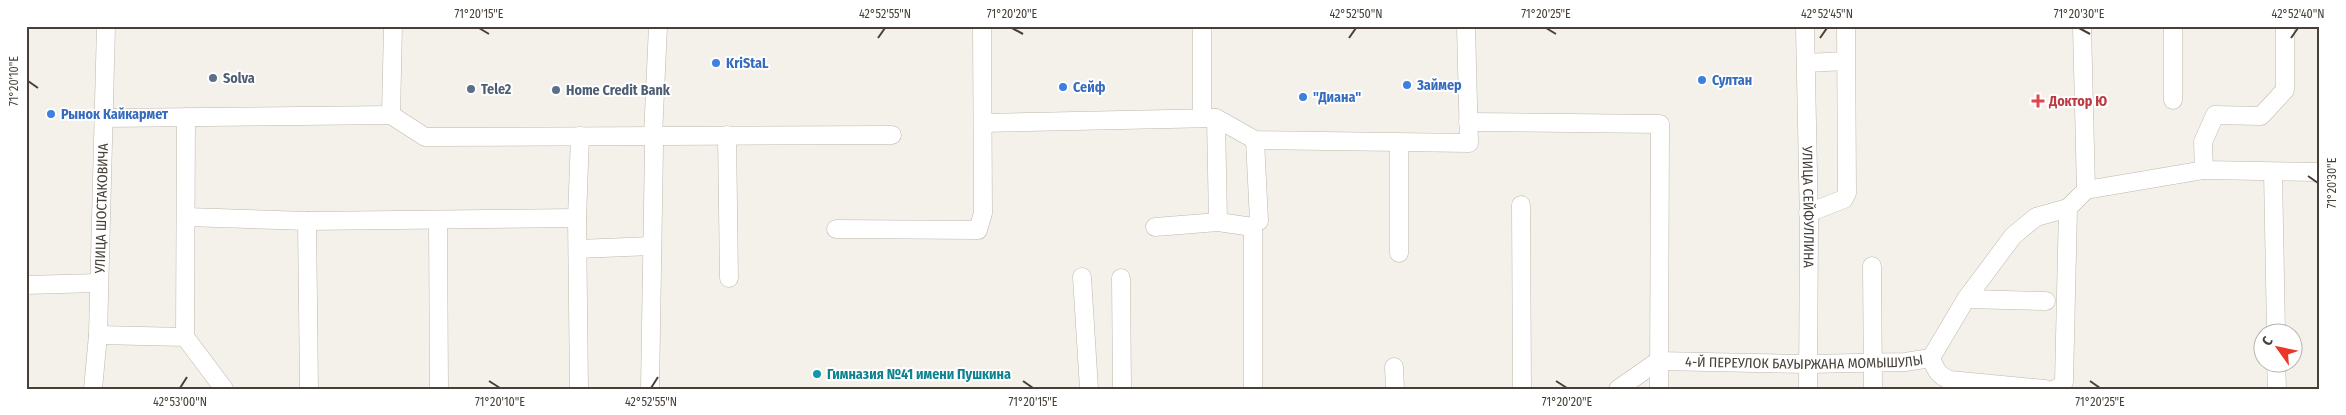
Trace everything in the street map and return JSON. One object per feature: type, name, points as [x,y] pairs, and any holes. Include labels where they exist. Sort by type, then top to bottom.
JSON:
[{"type":"street","name":"УЛИЦА ШОСТАКОВИЧА","points":[[94,389],[98,335],[106,26]]},
{"type":"street","points":[[391,115],[392,26]]},
{"type":"street","points":[[650,389],[653,136],[658,26]]},
{"type":"street","points":[[836,230],[978,230],[984,213],[982,26]]},
{"type":"street","points":[[1202,26],[1218,222]]},
{"type":"street","points":[[983,124],[1209,118],[1255,140],[1399,144],[1469,143],[1466,26]]},
{"type":"street","name":"УЛИЦА СЕЙФУЛЛИНА","points":[[1805,26],[1808,389]]},
{"type":"street","points":[[1808,213],[1844,199],[1847,193],[1846,26]]},
{"type":"street","points":[[2082,26],[2086,190]]},
{"type":"street","points":[[2173,26],[2173,100]]},
{"type":"street","points":[[2204,170],[2203,142],[2215,115],[2261,116],[2285,90],[2284,26]]},
{"type":"street","points":[[1806,63],[1845,61]]},
{"type":"street","points":[[103,118],[391,115],[425,137],[892,135]]},
{"type":"street","points":[[186,118],[184,337],[210,368],[224,389]]},
{"type":"street","points":[[1468,122],[1660,124],[1659,389]]},
{"type":"street","points":[[579,389],[577,218],[580,136]]},
{"type":"street","points":[[727,136],[729,278]]},
{"type":"street","points":[[1255,140],[1258,220]]},
{"type":"street","points":[[1399,144],[1399,253]]},
{"type":"street","points":[[1931,358],[1966,299],[2012,236],[2036,217],[2068,208],[2086,190],[2204,170],[2320,172]]},
{"type":"street","points":[[2273,172],[2276,322]]},
{"type":"street","points":[[1521,205],[1522,389]]},
{"type":"street","points":[[2055,389],[2059,388],[2064,382],[2068,208]]},
{"type":"street","points":[[186,218],[307,221],[577,218]]},
{"type":"street","points":[[438,220],[439,389]]},
{"type":"street","points":[[307,221],[309,389]]},
{"type":"street","points":[[1154,227],[1218,222],[1253,228],[1253,389]]},
{"type":"street","points":[[578,248],[652,246]]},
{"type":"street","points":[[1872,266],[1873,389]]},
{"type":"street","points":[[1082,276],[1089,389]]},
{"type":"street","points":[[1121,278],[1122,389]]},
{"type":"street","points":[[26,286],[98,283]]},
{"type":"street","points":[[1966,299],[2046,301]]},
{"type":"street","points":[[98,335],[184,337]]},
{"type":"street","name":"4-Й ПЕРЕУЛОК БАУЫРЖАНА МОМЫШУЛЫ","points":[[1658,361],[1808,364],[1873,363],[1931,358],[1937,372],[1942,377],[1950,380],[2045,389]]},
{"type":"street","points":[[1618,389],[1658,361]]},
{"type":"street","points":[[1394,367],[1394,389]]},
{"type":"street","points":[[209,389],[210,368]]},
{"type":"street","points":[[2276,372],[2277,389]]},
{"type":"place","name":"KriStaL","points":[[716,63]]},
{"type":"place","name":"Solva","points":[[213,78]]},
{"type":"place","name":"Султан","points":[[1702,80]]},
{"type":"place","name":"Займер","points":[[1407,85]]},
{"type":"place","name":"Сейф","points":[[1063,87]]},
{"type":"place","name":"Tele2","points":[[471,89]]},
{"type":"place","name":"Home Credit Bank","points":[[556,90]]},
{"type":"place","name":"\"Диана\"","points":[[1303,97]]},
{"type":"place","name":"Доктор Ю","points":[[2038,101]]},
{"type":"place","name":"Рынок Кайкармет","points":[[51,114]]},
{"type":"place","name":"Гимназия №41 имени Пушкина","points":[[817,374]]}]
